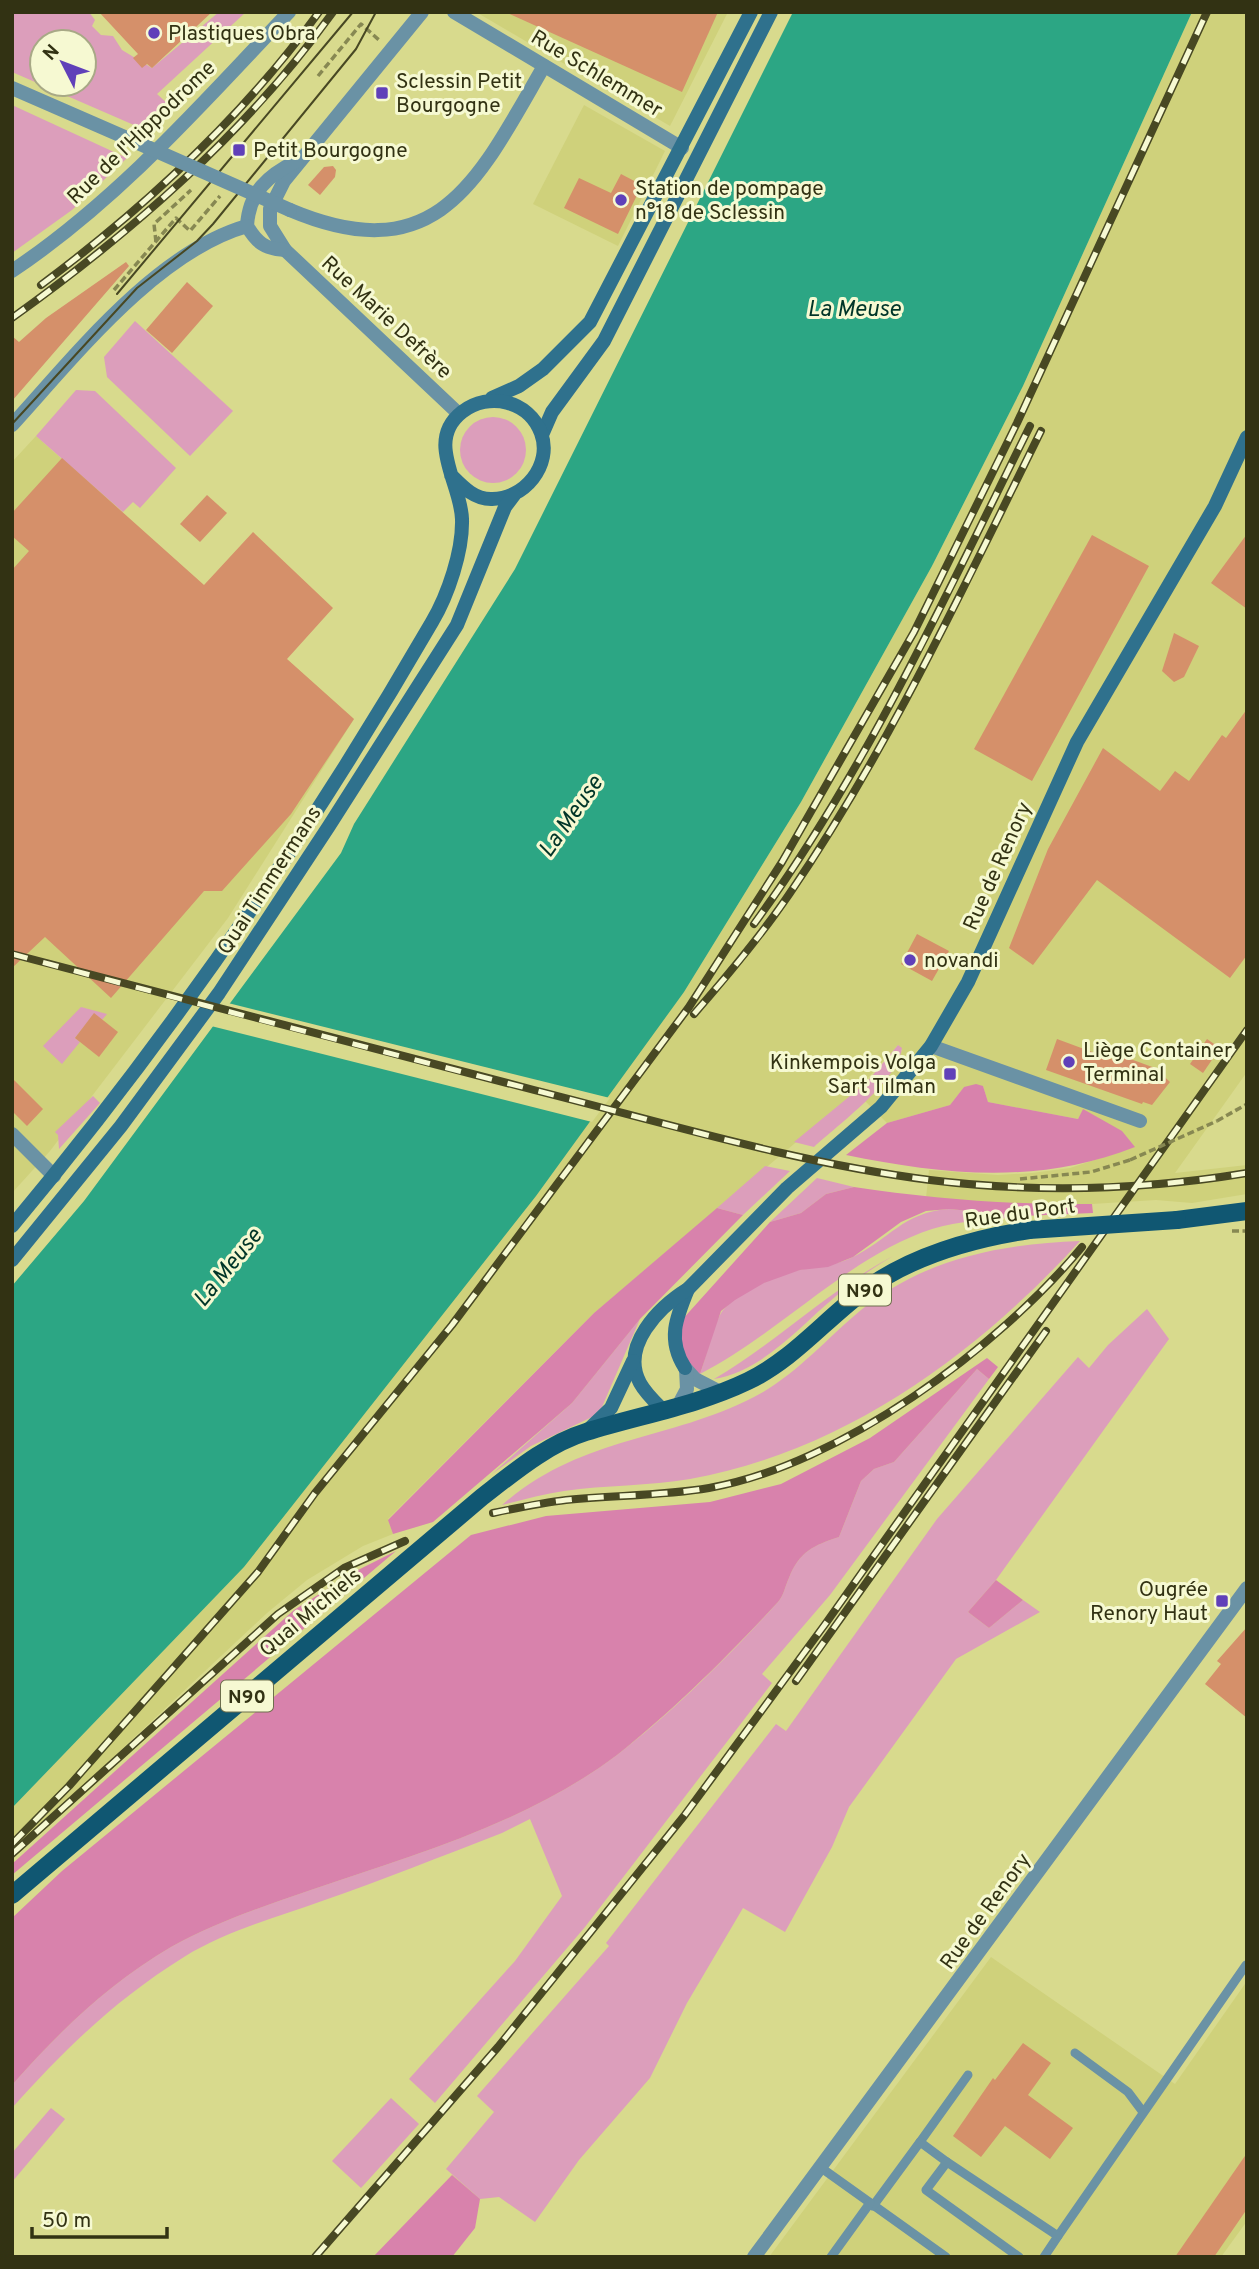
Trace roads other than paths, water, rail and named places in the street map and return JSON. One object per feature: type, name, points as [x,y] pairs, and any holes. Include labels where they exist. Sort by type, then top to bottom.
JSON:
[{"type":"main road","points":[[751,12],[590,322],[543,369],[519,386],[459,414],[449,429],[444,453],[451,475],[468,492],[491,499],[514,495],[533,480],[543,458],[542,435],[552,412],[604,341],[771,12]]},
{"type":"main road","points":[[485,400],[509,402],[530,414],[542,435]]},
{"type":"main road","name":"Rue de Renory","points":[[584,1432],[611,1408],[642,1335],[674,1298],[688,1289],[787,1188],[881,1107],[931,1046],[968,982],[1077,742],[1215,506],[1247,437]]},
{"type":"main road","name":"Quai Timmermans","points":[[12,1226],[54,1176],[199,985],[312,816],[434,619],[458,549],[462,519],[451,475]]},
{"type":"main road","name":"Quai Timmermans","points":[[12,1260],[121,1126],[219,993],[330,826],[457,625],[505,508],[514,495]]},
{"type":"main road","name":"Rue du Port","points":[[671,1410],[722,1392],[775,1366],[864,1291],[887,1276],[953,1247],[1029,1230],[1177,1220],[1247,1211]]},
{"type":"main road","name":"Rue de Renory","points":[[685,1368],[676,1350],[674,1328],[688,1289]]},
{"type":"main road","points":[[633,1361],[640,1383],[671,1410]]},
{"type":"main road","name":"Quai Michiels","points":[[12,1895],[482,1497],[530,1461],[584,1432],[671,1410]]},
{"type":"street","name":"Rue de l'Hippodrome","points":[[12,271],[46,248],[134,173],[289,12]]},
{"type":"street","points":[[285,250],[269,249],[256,241],[247,226],[249,208],[261,185],[275,172],[302,159],[422,12]]},
{"type":"street","name":"Rue Schlemmer","points":[[454,12],[682,148]]},
{"type":"street","points":[[12,88],[290,210],[351,230],[389,229],[424,222],[450,204],[475,178],[544,66]]},
{"type":"street","name":"Rue Marie Defrère","points":[[302,159],[275,195],[270,209],[270,226],[285,250],[459,414]]},
{"type":"street","points":[[12,425],[79,351],[149,283],[216,239],[247,226]]},
{"type":"street","points":[[931,1046],[1140,1121]]},
{"type":"street","points":[[12,1134],[54,1176]]},
{"type":"street","points":[[685,1368],[695,1379],[722,1392]]},
{"type":"street","name":"Rue de Renory","points":[[671,1410],[687,1389],[685,1368]]},
{"type":"street","name":"Rue de Renory","points":[[754,2257],[1247,1588]]},
{"type":"lane","points":[[1044,2257],[1246,1965]]},
{"type":"lane","points":[[1075,2053],[1128,2092],[1143,2112]]},
{"type":"lane","points":[[831,2257],[920,2142],[968,2074]]},
{"type":"lane","points":[[920,2142],[1058,2236]]},
{"type":"lane","points":[[947,2162],[926,2190],[1019,2257]]},
{"type":"lane","points":[[820,2167],[946,2257]]},
{"type":"water","name":"La Meuse","points":[[793,12],[1192,12],[1023,386],[932,566],[801,802],[684,992],[536,1196],[244,1567],[12,1808],[12,1286],[84,1201],[341,853],[354,824],[515,569]]},
{"type":"tram line","points":[[117,294],[353,12]]},
{"type":"tram line","points":[[12,424],[137,288],[197,241],[213,224],[356,49],[376,12]]},
{"type":"railway","points":[[41,285],[117,225],[190,159],[258,88],[319,12]]},
{"type":"railway","points":[[12,318],[101,251],[185,178],[263,99],[333,12]]},
{"type":"railway","points":[[12,1844],[69,1786],[258,1572],[315,1493],[452,1325],[689,1007],[782,862],[914,632],[1017,423],[1207,12]]},
{"type":"railway","points":[[754,924],[795,866],[868,744],[1030,426]]},
{"type":"railway","points":[[694,1014],[779,909],[860,782],[953,608],[1041,431]]},
{"type":"railway","points":[[12,954],[731,1141],[880,1173],[970,1184],[1049,1188],[1129,1186],[1247,1173]]},
{"type":"railway","points":[[315,2257],[498,2047],[684,1816],[826,1623],[1247,1030]]},
{"type":"railway","points":[[493,1513],[566,1500],[709,1488],[759,1475],[811,1455],[913,1397],[962,1362],[1007,1324],[1082,1247]]},
{"type":"railway","points":[[796,1681],[1046,1331]]},
{"type":"railway","points":[[12,1854],[278,1614],[344,1568],[405,1541]]},
{"type":"place","name":"Plastiques Obra","points":[[154,33]]},
{"type":"place","name":"Sclessin Petit Bourgogne","points":[[382,93]]},
{"type":"place","name":"Petit Bourgogne","points":[[239,150]]},
{"type":"place","name":"Station de pompage n°18 de Sclessin","points":[[621,200]]},
{"type":"place","name":"novandi","points":[[910,960]]},
{"type":"place","name":"Liège Container Terminal","points":[[1069,1062]]},
{"type":"place","name":"Kinkempois Volga Sart Tilman","points":[[950,1074]]},
{"type":"place","name":"Ougrée Renory Haut","points":[[1222,1601]]}]
